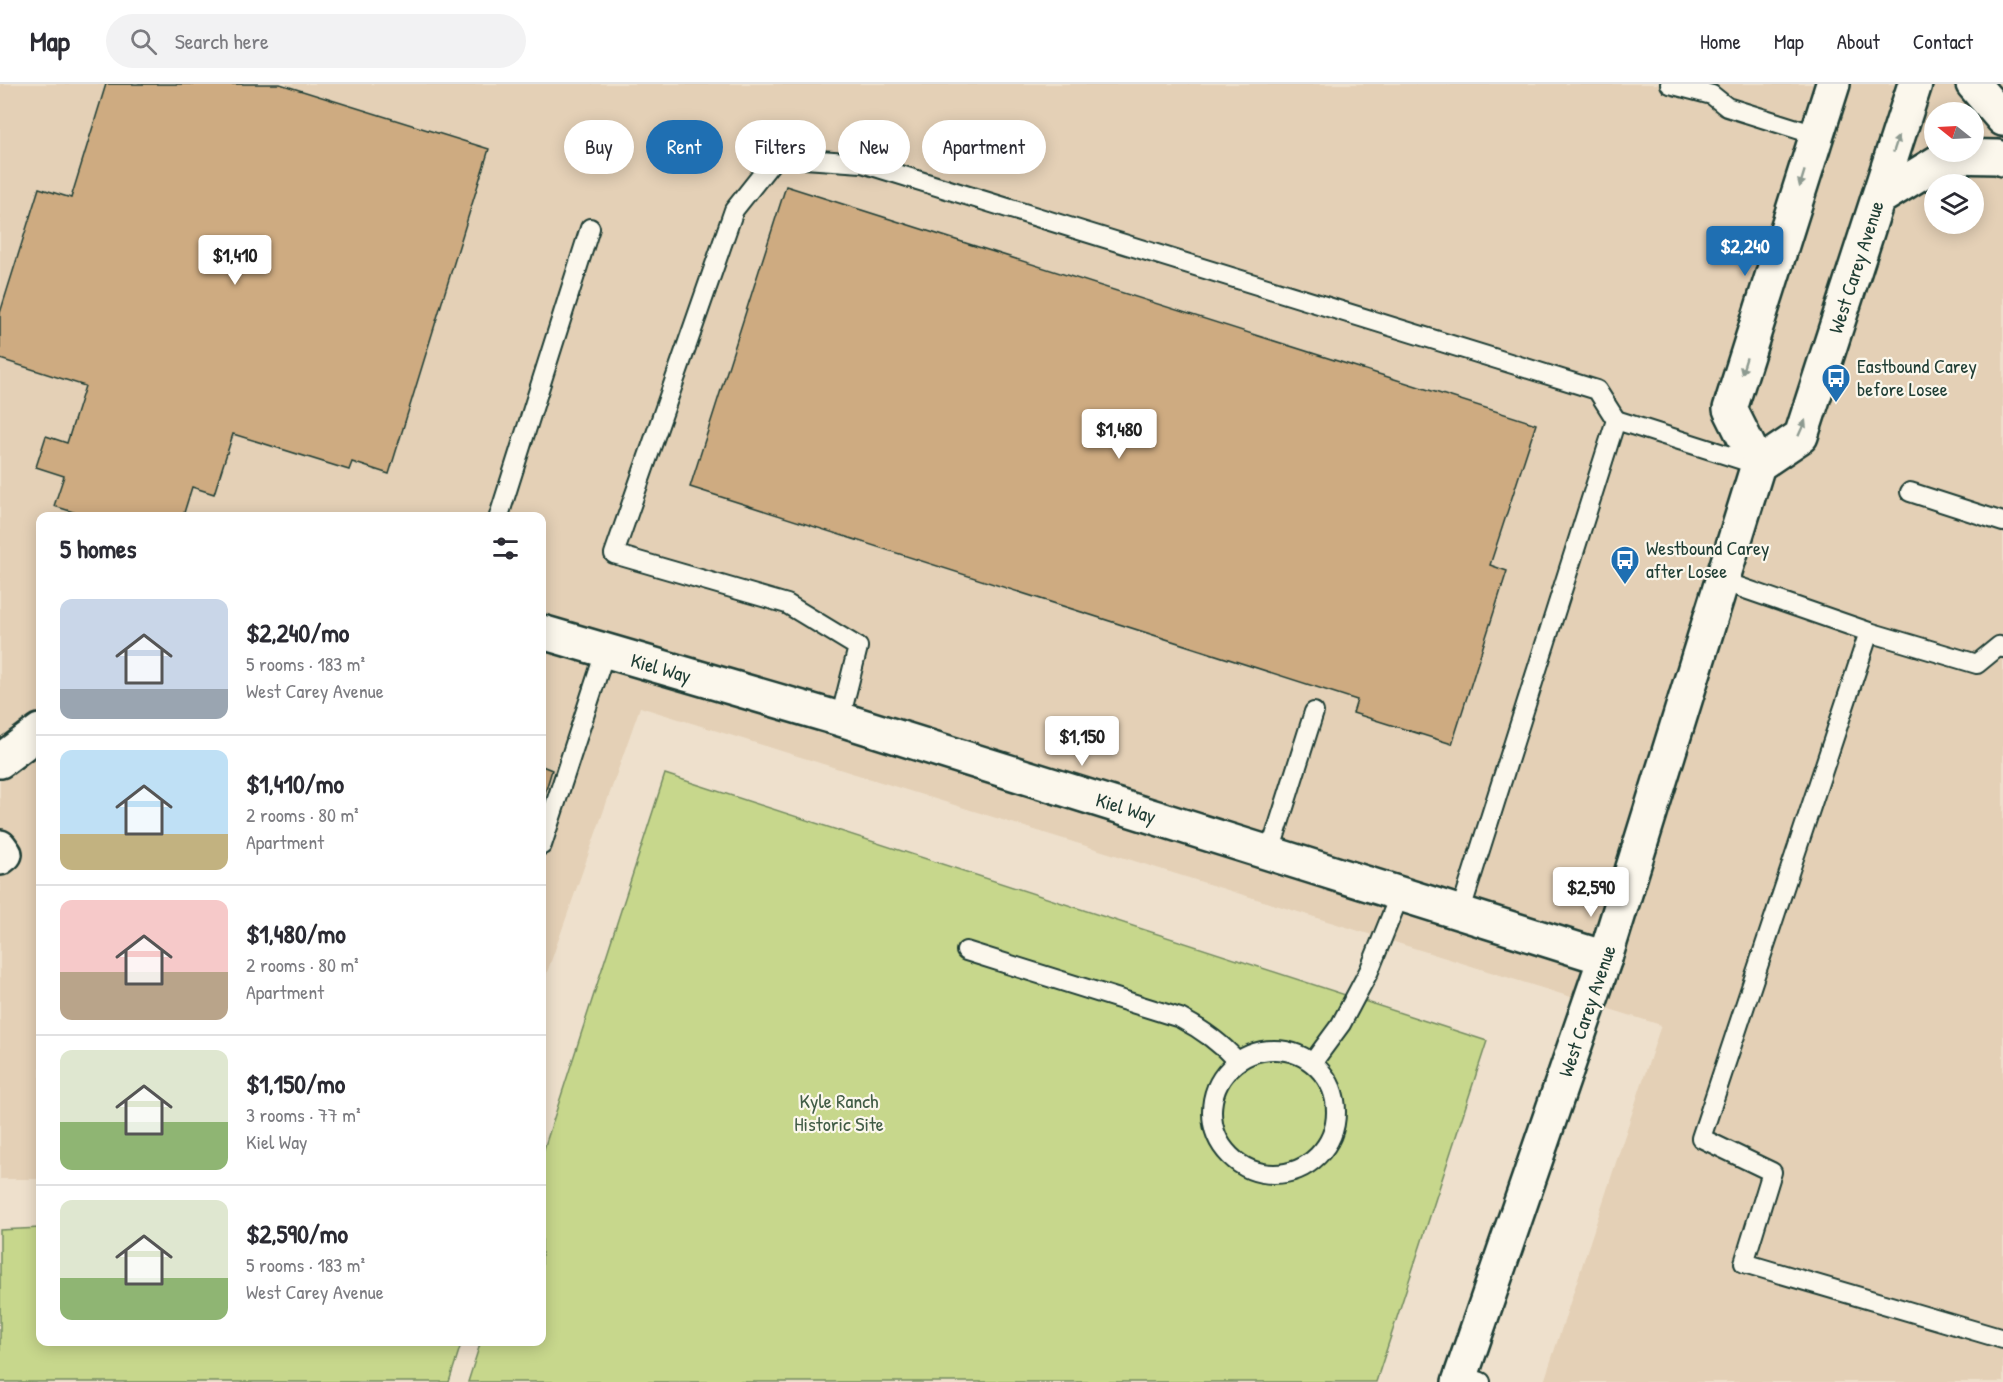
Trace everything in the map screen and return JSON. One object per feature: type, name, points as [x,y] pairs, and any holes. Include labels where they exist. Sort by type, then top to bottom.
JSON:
[{"type":"main road","points":[[1758,465],[1730,409],[1833,84]]},
{"type":"main road","name":"West Carey Avenue","points":[[1467,1380],[1605,958],[1758,465],[1801,436],[1915,84]]},
{"type":"main road","points":[[1973,84],[2003,120]]},
{"type":"main road","points":[[1878,199],[1948,156],[2003,159]]},
{"type":"main road","name":"Kiel Way","points":[[546,633],[840,719],[1605,958]]},
{"type":"main road","points":[[0,761],[36,734]]},
{"type":"main road","points":[[0,847],[5,854],[0,858]]},
{"type":"lane","points":[[1670,84],[1713,90],[1727,108],[1816,135]]},
{"type":"lane","points":[[840,719],[858,647],[787,604],[614,554],[734,210],[776,157],[862,163],[1597,390],[1616,420],[1758,465]]},
{"type":"lane","points":[[500,512],[590,228]]},
{"type":"lane","points":[[1460,913],[1616,420]]},
{"type":"lane","points":[[1910,492],[2003,522]]},
{"type":"lane","points":[[1722,581],[1869,632],[1977,664],[1999,646],[2003,648]]},
{"type":"lane","points":[[1869,632],[1701,1138],[1772,1172],[1744,1263],[2003,1339]]},
{"type":"lane","points":[[546,833],[605,652]]},
{"type":"lane","points":[[1270,852],[1314,712]]},
{"type":"lane","points":[[1313,1062],[1341,1024],[1364,980],[1400,894]]},
{"type":"lane","points":[[966,951],[1180,1018],[1203,1030],[1222,1044],[1237,1061]]},
{"type":"lane","points":[[1276,1049],[1296,1052],[1313,1062],[1327,1078],[1335,1097],[1337,1119],[1331,1139],[1319,1156],[1302,1168],[1282,1175],[1260,1173],[1241,1165],[1225,1152],[1215,1134],[1211,1114],[1214,1094],[1223,1075],[1237,1061],[1255,1052],[1276,1049]]},
{"type":"shaded area","points":[[0,84],[2003,84],[2003,1382],[1544,1382],[1661,1025],[640,707],[546,976],[546,512],[36,512],[36,1179],[0,1179]]},
{"type":"green space","name":"Kyle Ranch Historic Site","points":[[665,774],[1487,1041],[1376,1382],[468,1382],[479,1346],[546,1346],[546,1143]]},
{"type":"green space","points":[[36,1228],[36,1346],[460,1346],[449,1382],[0,1382],[0,1230]]},
{"type":"building","points":[[106,84],[280,84],[489,149],[389,474],[352,462],[349,470],[233,434],[214,494],[192,487],[184,512],[73,512],[54,506],[64,476],[36,467],[46,436],[67,443],[85,386],[0,359],[0,313],[39,188],[71,198]]},
{"type":"building","points":[[786,186],[1536,424],[1490,565],[1507,571],[1452,744],[1353,713],[1357,700],[690,487]]},
{"type":"building","points":[[546,768],[552,770],[546,790]]},
{"type":"place","name":"Eastbound Carey before Losee","points":[[1836,404]]},
{"type":"place","name":"Westbound Carey after Losee","points":[[1625,586]]}]
